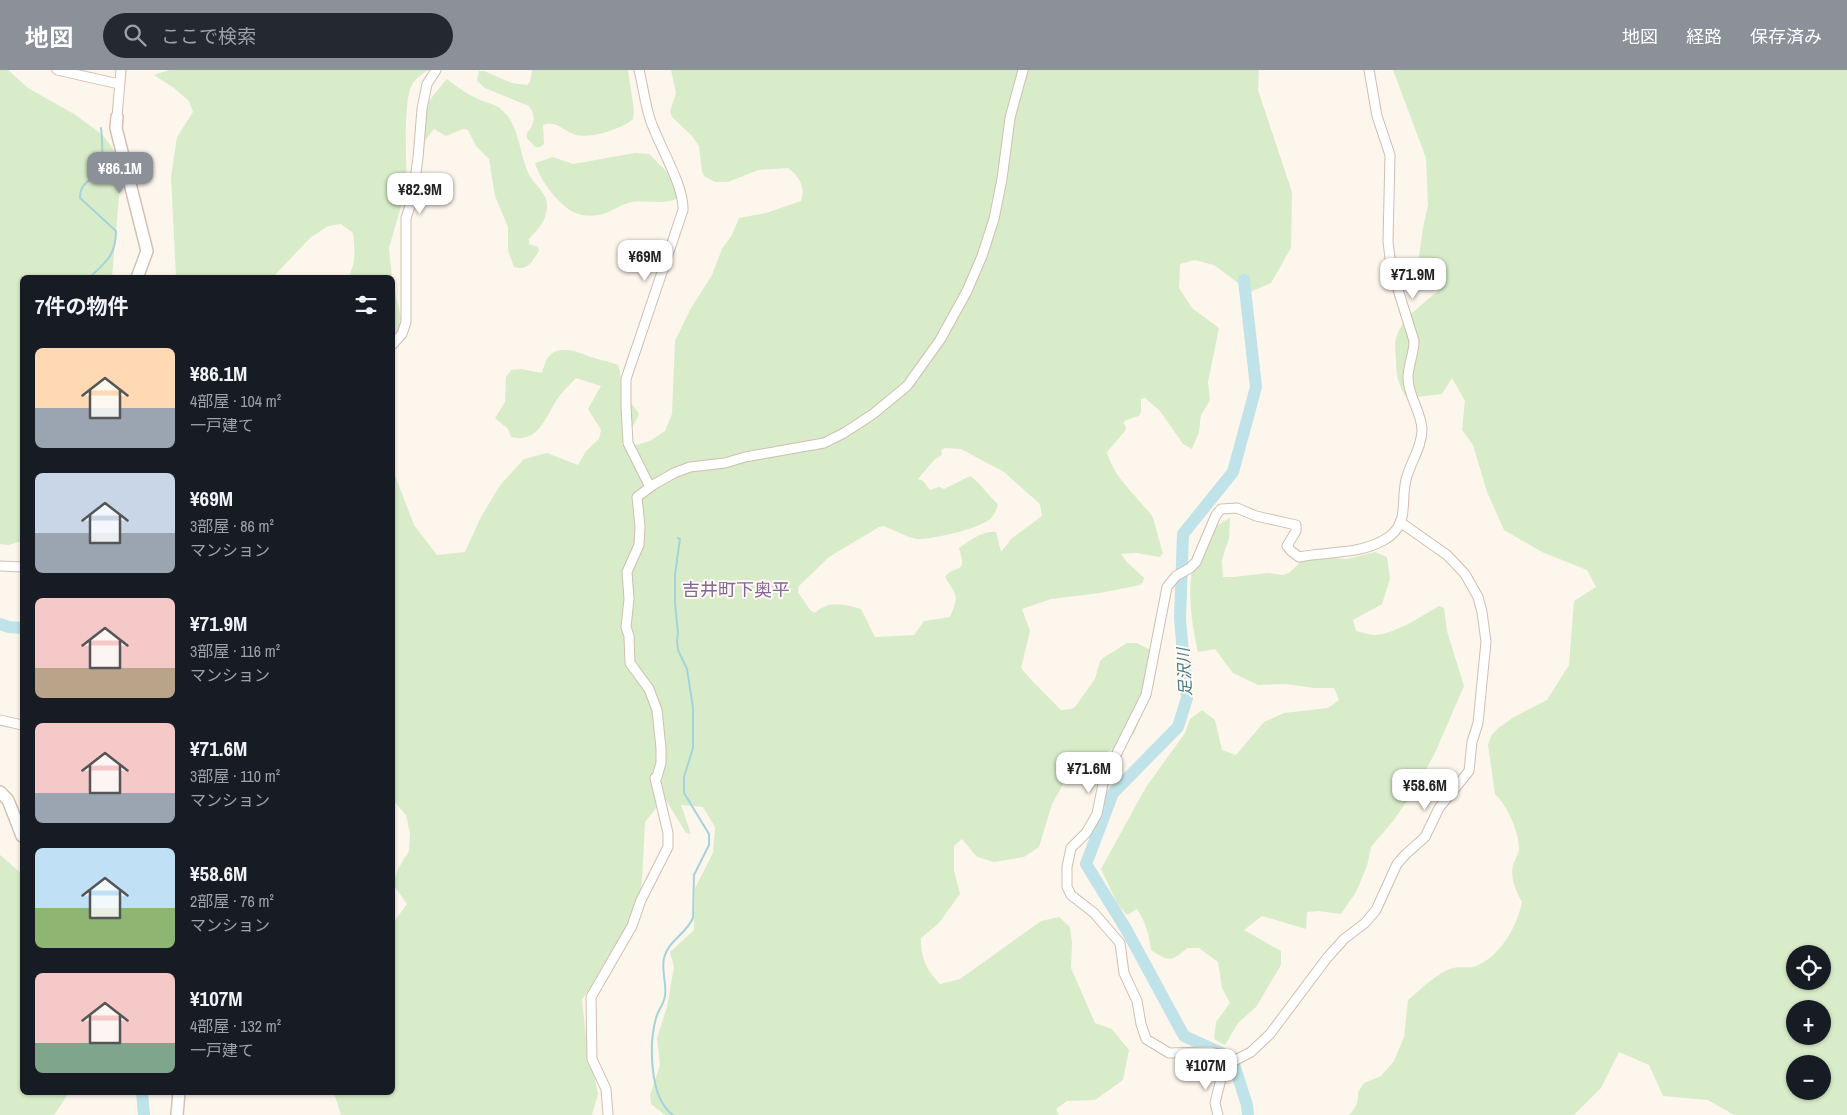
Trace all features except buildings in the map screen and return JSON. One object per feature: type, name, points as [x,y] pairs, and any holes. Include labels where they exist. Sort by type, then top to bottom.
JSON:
[{"type":"street","points":[[56,70],[119,84]]},
{"type":"street","points":[[121,70],[116,128],[147,251],[138,275]]},
{"type":"street","points":[[395,342],[402,334],[406,322],[406,218],[412,200],[422,110],[427,84],[436,70]]},
{"type":"street","points":[[639,70],[649,118],[683,201],[680,217],[626,379],[628,443],[650,487]]},
{"type":"street","points":[[608,1115],[606,1089],[592,1059],[591,997],[632,926],[641,900],[668,847],[668,833],[655,778],[661,763],[662,748],[657,710],[649,689],[630,663],[629,636],[626,627],[629,599],[627,572],[639,545],[640,526],[637,497],[650,487],[690,467],[725,463],[745,457],[824,443],[844,433],[873,414],[907,386],[940,340],[966,292],[982,256],[994,219],[1002,179],[1010,118],[1023,70]]},
{"type":"street","points":[[1218,1115],[1215,1103],[1225,1060],[1223,1055],[1211,1052],[1169,1053],[1146,1039],[1137,1000],[1124,973],[1120,943],[1094,913],[1071,895],[1067,887],[1066,867],[1071,848],[1086,833],[1097,814],[1104,779],[1146,695],[1167,587],[1176,576],[1196,562],[1216,515],[1221,509],[1237,508],[1256,516],[1296,525],[1296,531],[1287,546],[1290,552],[1299,557],[1364,548],[1384,540],[1397,530],[1403,517],[1406,478],[1419,448],[1422,430],[1420,418],[1410,392],[1408,378],[1414,351],[1414,341],[1391,267],[1388,241],[1390,155],[1377,116],[1369,70]]},
{"type":"street","points":[[1224,1066],[1251,1052],[1270,1034],[1327,958],[1344,939],[1365,923],[1376,910],[1397,864],[1425,837],[1439,808],[1469,771],[1470,753],[1478,723],[1486,642],[1480,604],[1465,574],[1447,555],[1400,522]]},
{"type":"street","points":[[0,566],[20,567]]},
{"type":"street","points":[[0,720],[20,725]]},
{"type":"street","points":[[0,792],[8,800],[20,831]]},
{"type":"street","points":[[177,1115],[179,1095]]},
{"type":"green space","points":[[0,70],[8,70],[28,88],[74,114],[103,135],[122,162],[112,275],[20,275],[20,542],[9,545],[0,544]]},
{"type":"green space","points":[[169,70],[428,70],[413,83],[407,103],[407,193],[402,203],[389,248],[392,275],[349,275],[354,261],[353,233],[341,224],[328,226],[310,238],[275,275],[176,275],[171,177],[177,137],[193,112],[189,101],[154,75]]},
{"type":"green space","points":[[532,70],[628,70],[634,110],[633,119],[614,130],[589,136],[576,135],[552,124],[543,125],[544,144],[540,147],[535,147],[527,138],[527,133],[534,120],[529,106],[485,88],[477,81],[479,71],[484,71],[512,83],[527,85],[530,82]]},
{"type":"green space","points":[[671,70],[1259,70],[1258,90],[1292,192],[1291,248],[1271,283],[1250,292],[1214,265],[1195,260],[1180,264],[1179,288],[1192,308],[1219,328],[1208,382],[1210,400],[1201,415],[1199,432],[1192,449],[1183,444],[1160,411],[1145,398],[1141,399],[1141,412],[1139,416],[1126,420],[1123,423],[1126,427],[1125,431],[1107,452],[1114,470],[1152,516],[1163,553],[1160,557],[1136,553],[1121,554],[1144,578],[1140,585],[1100,593],[1051,599],[1022,609],[1030,631],[1021,668],[1061,710],[1075,707],[1095,679],[1100,661],[1103,658],[1127,643],[1137,643],[1152,651],[1156,668],[1148,697],[1134,734],[1111,750],[1069,774],[1052,804],[1039,847],[1024,857],[994,862],[977,857],[962,839],[954,846],[954,871],[960,894],[939,923],[921,938],[925,963],[940,984],[960,979],[1041,921],[1059,917],[1070,927],[1072,943],[1071,968],[1095,1023],[1112,1029],[1129,1050],[1123,1080],[1095,1100],[1067,1101],[1056,1109],[1059,1115],[665,1115],[651,1104],[650,1095],[660,1065],[657,1038],[667,1007],[674,967],[670,952],[694,930],[695,888],[713,853],[715,827],[703,807],[681,805],[691,834],[686,833],[666,800],[661,802],[645,822],[642,882],[633,922],[582,1000],[586,1036],[598,1094],[592,1115],[341,1115],[335,1095],[395,1095],[395,920],[407,904],[395,887],[395,878],[409,851],[410,833],[406,815],[395,802],[395,475],[414,525],[437,555],[465,552],[481,517],[501,484],[524,459],[547,453],[578,465],[586,451],[599,439],[601,430],[588,409],[601,386],[576,378],[558,398],[545,421],[535,433],[528,437],[511,437],[508,429],[495,418],[505,402],[506,377],[511,370],[521,369],[542,373],[549,356],[560,350],[576,352],[618,365],[624,394],[639,414],[622,445],[632,446],[650,441],[665,431],[672,414],[675,341],[690,310],[712,275],[722,249],[732,235],[739,218],[766,213],[801,201],[802,187],[788,168],[758,170],[728,182],[715,182],[704,176],[699,146],[692,136],[672,117],[670,111],[676,93]],"holes":[[[945,448],[961,449],[1004,472],[1040,504],[1042,516],[1011,539],[1001,552],[996,532],[981,534],[959,548],[961,566],[945,577],[956,599],[950,617],[924,621],[914,635],[875,637],[861,609],[837,604],[825,606],[815,613],[810,610],[798,592],[799,586],[829,557],[879,527],[884,526],[909,537],[924,539],[978,526],[991,518],[998,504],[970,476],[944,489],[939,487],[930,490],[923,481],[918,479],[934,460],[942,455],[941,450]]]},
{"type":"green space","points":[[1393,70],[1847,70],[1847,1115],[1734,1115],[1708,1100],[1663,1096],[1649,1065],[1619,1052],[1601,1088],[1574,1115],[1349,1115],[1354,1110],[1358,1092],[1364,1083],[1381,1076],[1394,1061],[1404,1037],[1408,1000],[1441,973],[1456,967],[1473,967],[1485,961],[1500,948],[1512,930],[1522,902],[1512,875],[1519,843],[1512,820],[1504,805],[1495,794],[1488,745],[1491,736],[1497,729],[1514,717],[1547,700],[1569,665],[1574,601],[1596,587],[1587,570],[1542,552],[1504,530],[1487,492],[1473,445],[1462,430],[1465,401],[1452,378],[1442,394],[1407,398],[1398,381],[1395,347],[1399,330],[1409,316],[1442,287],[1435,274],[1418,263],[1428,205],[1426,158]]},
{"type":"green space","points":[[447,79],[478,99],[498,107],[509,118],[517,134],[527,170],[546,198],[545,217],[529,239],[529,244],[538,247],[539,251],[532,262],[526,267],[514,267],[508,251],[508,227],[495,196],[489,159],[476,146],[468,130],[463,129],[446,136],[434,129],[423,143],[415,143],[418,125],[425,108]]},
{"type":"green space","points":[[635,153],[649,154],[682,187],[682,196],[664,202],[633,202],[603,214],[582,215],[567,208],[553,195],[535,163],[553,157],[573,164]]},
{"type":"green space","points":[[395,292],[404,330],[395,342]]},
{"type":"green space","points":[[1230,518],[1229,538],[1222,560],[1223,577],[1268,573],[1283,575],[1289,573],[1307,556],[1346,559],[1375,552],[1387,557],[1390,579],[1382,604],[1353,620],[1356,631],[1373,635],[1383,634],[1408,624],[1439,606],[1444,608],[1447,631],[1464,686],[1435,753],[1414,791],[1393,821],[1371,847],[1367,866],[1356,892],[1341,914],[1318,911],[1307,912],[1306,929],[1262,916],[1244,930],[1281,951],[1281,965],[1256,1007],[1238,1023],[1225,1045],[1214,1039],[1216,1022],[1230,1003],[1222,988],[1218,962],[1199,948],[1187,948],[1177,956],[1169,959],[1151,950],[1147,929],[1137,909],[1127,915],[1117,903],[1101,869],[1146,787],[1185,733],[1190,719],[1202,710],[1215,720],[1222,750],[1236,755],[1264,722],[1284,713],[1328,708],[1339,700],[1334,688],[1315,688],[1285,684],[1258,685],[1233,673],[1215,649],[1198,652],[1190,596],[1191,577],[1195,559],[1202,543],[1214,529]]},
{"type":"green space","points":[[0,855],[20,872],[20,1095],[68,1095],[54,1115],[0,1115]]},
{"type":"waterway","points":[[92,275],[109,257],[116,239],[116,231],[80,198],[82,187],[94,176],[101,163],[101,128]]},
{"type":"waterway","name":"足沢川","points":[[1244,280],[1256,387],[1233,472],[1183,534],[1180,619],[1187,698],[1178,727],[1113,793],[1086,864],[1126,929],[1184,1036],[1232,1058],[1247,1105],[1248,1115]]},
{"type":"waterway","points":[[673,1115],[665,1107],[655,1084],[652,1042],[657,1015],[665,996],[664,958],[669,947],[686,929],[693,918],[694,875],[709,845],[709,834],[684,793],[684,777],[693,748],[693,708],[687,669],[678,650],[677,641],[675,574],[680,539],[678,538]]},
{"type":"waterway","points":[[0,624],[20,628]]},
{"type":"waterway","points":[[142,1095],[144,1115]]},
{"type":"district","name":"吉井町下奥平","points":[[736,590]]}]
